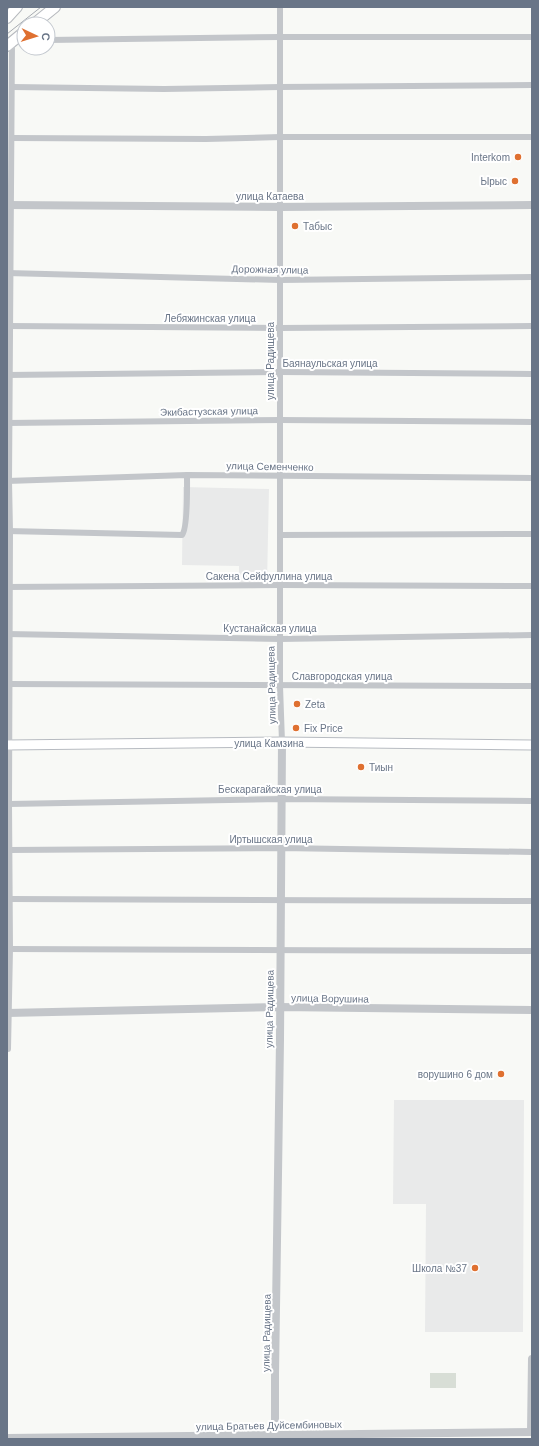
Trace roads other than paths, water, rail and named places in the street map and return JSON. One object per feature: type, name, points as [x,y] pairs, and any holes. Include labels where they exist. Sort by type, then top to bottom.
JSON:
[{"type":"main road","points":[[7,18],[17,7]]},
{"type":"main road","points":[[44,16],[55,7]]},
{"type":"main road","name":"улица Камзина","points":[[8,745],[282,742],[532,745]]},
{"type":"street","name":"улица Радищева","points":[[275,1435],[282,742],[280,686],[280,7]]},
{"type":"street","points":[[56,40],[280,37],[532,37]]},
{"type":"street","points":[[8,1049],[10,899],[8,745],[8,375],[9,205],[12,138],[10,44]]},
{"type":"street","points":[[12,87],[164,90],[280,87],[532,85]]},
{"type":"street","points":[[12,138],[206,139],[280,137],[532,137]]},
{"type":"street","name":"улица Катаева","points":[[9,205],[280,207],[532,205]]},
{"type":"street","name":"Дорожная улица","points":[[9,273],[280,280],[532,277]]},
{"type":"street","name":"Лебяжинская улица","points":[[9,326],[280,328],[532,326]]},
{"type":"street","name":"Баянаульская улица","points":[[8,375],[280,372],[532,374]]},
{"type":"street","name":"Экибастузская улица","points":[[8,423],[280,420],[532,422]]},
{"type":"street","points":[[9,531],[182,534],[186,524],[187,475]]},
{"type":"street","name":"улица Семенченко","points":[[8,481],[187,475],[532,478]]},
{"type":"street","points":[[280,534],[532,534]]},
{"type":"street","name":"Сакена Сейфуллина улица","points":[[8,587],[280,585],[532,586]]},
{"type":"street","name":"Кустанайская улица","points":[[8,634],[280,639],[532,635]]},
{"type":"street","name":"Славгородская улица","points":[[8,684],[532,686]]},
{"type":"street","name":"Бескарагайская улица","points":[[9,804],[281,799],[532,801]]},
{"type":"street","name":"Иртышская улица","points":[[9,850],[281,848],[532,852]]},
{"type":"street","points":[[10,899],[532,901]]},
{"type":"street","points":[[10,949],[532,951]]},
{"type":"street","name":"улица Ворушина","points":[[8,1012],[279,1007],[532,1010]]},
{"type":"street","points":[[532,1359],[532,1432]]},
{"type":"street","name":"улица Братьев Дуйсембиновых","points":[[7,1438],[532,1432]]},
{"type":"tram line","points":[[7,34],[41,7]]},
{"type":"place","name":"Interkom","points":[[518,157]]},
{"type":"place","name":"Ырыс","points":[[515,181]]},
{"type":"place","name":"Табыс","points":[[295,226]]},
{"type":"place","name":"Zeta","points":[[297,704]]},
{"type":"place","name":"Fix Price","points":[[296,728]]},
{"type":"place","name":"Тиын","points":[[361,767]]},
{"type":"place","name":"ворушино 6 дом","points":[[501,1074]]},
{"type":"place","name":"Школа №37","points":[[475,1268]]}]
